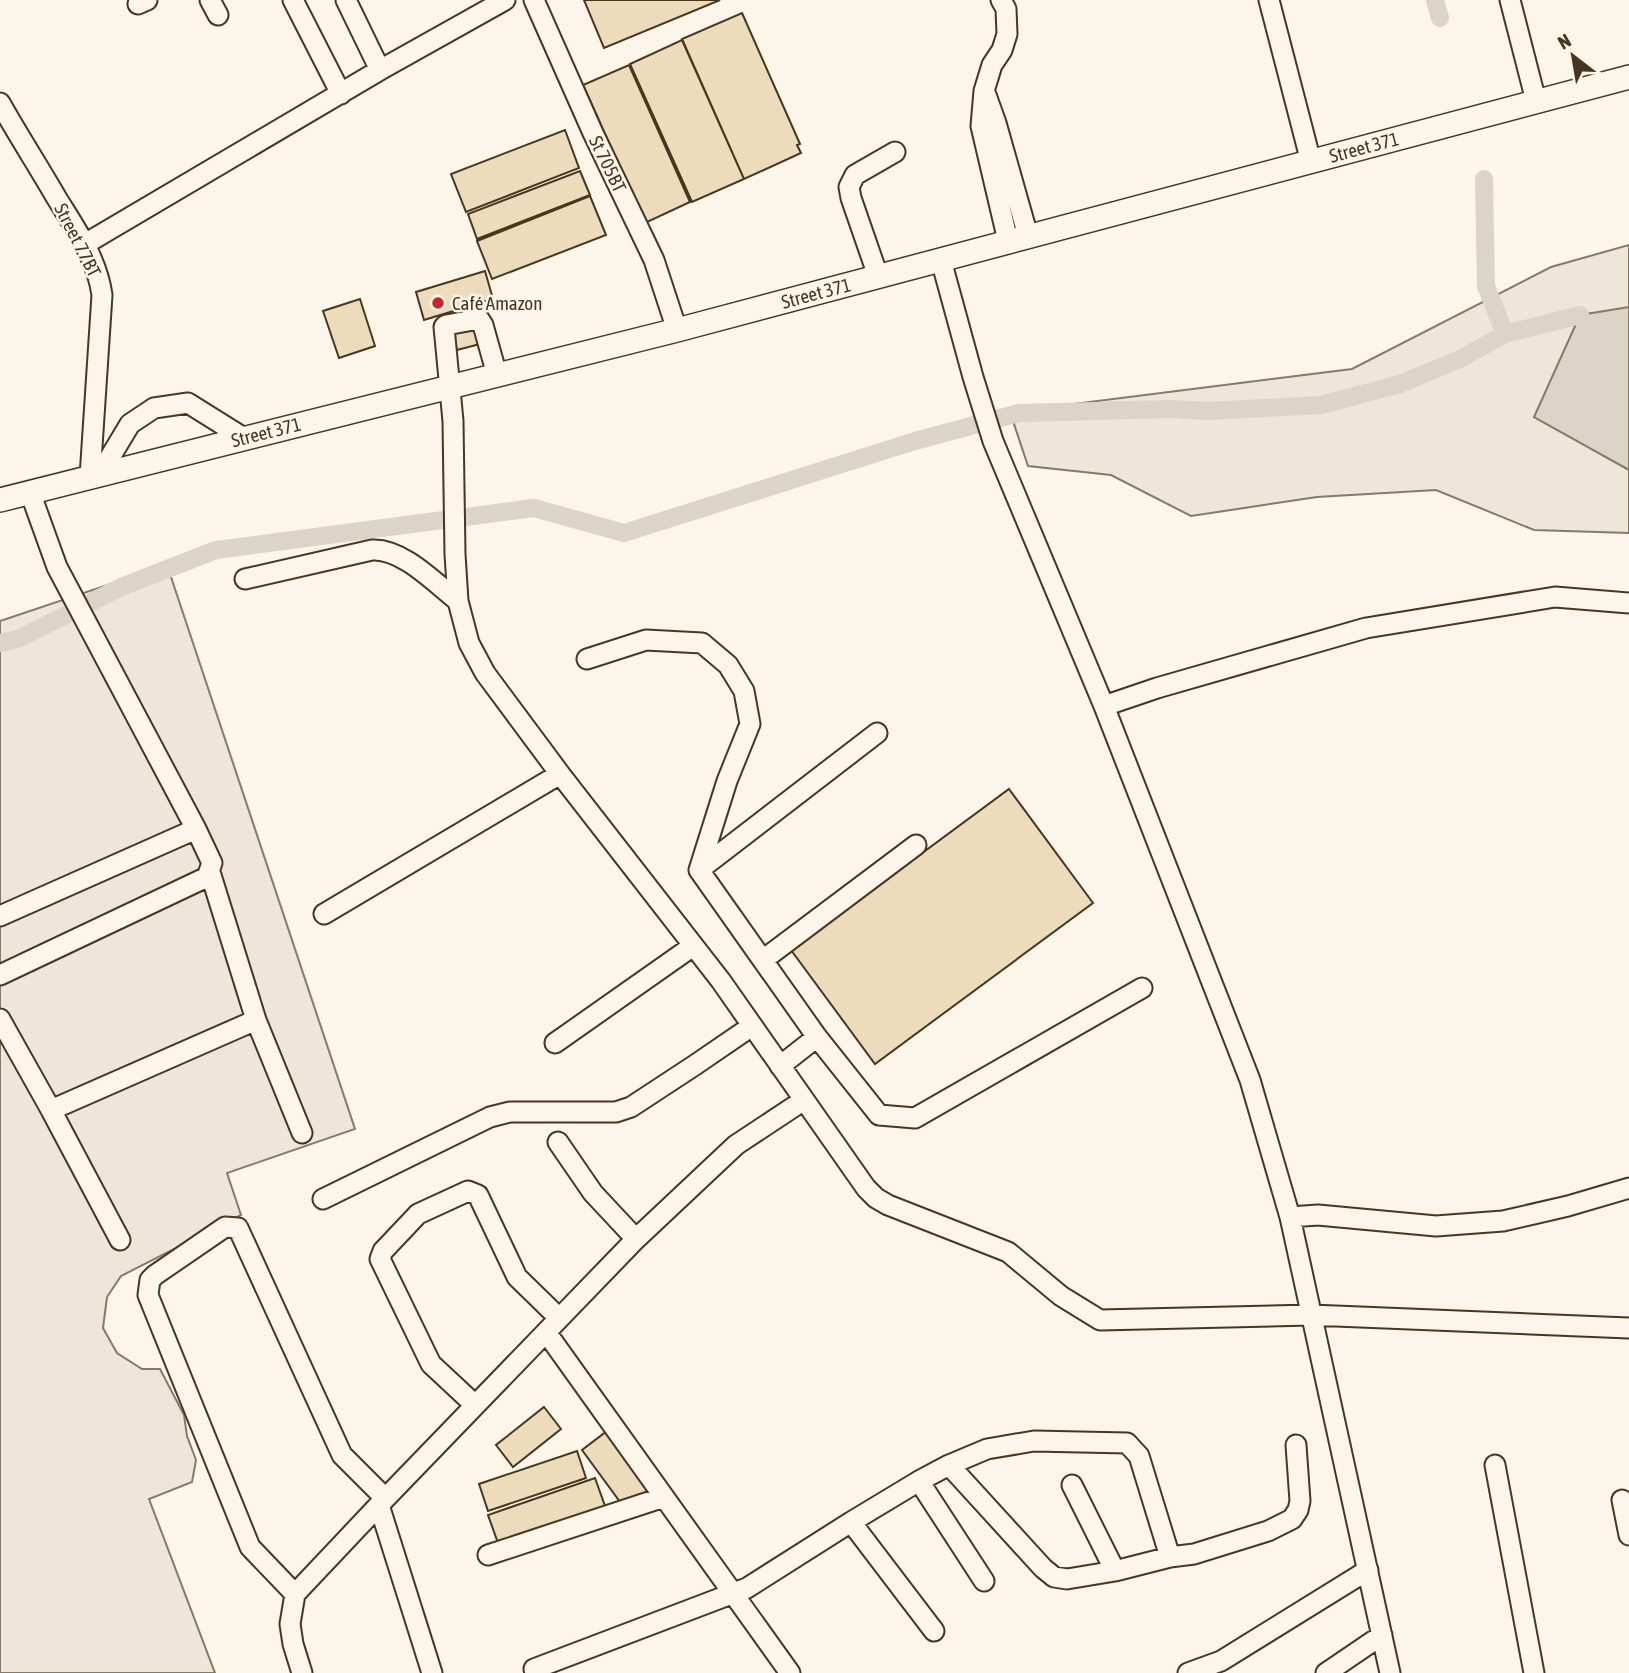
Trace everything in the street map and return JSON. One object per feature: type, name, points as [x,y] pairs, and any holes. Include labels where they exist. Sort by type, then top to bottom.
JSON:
[{"type":"main road","name":"Street 371","points":[[0,500],[677,330],[1629,77]]},
{"type":"street","points":[[293,0],[341,94]]},
{"type":"street","points":[[346,0],[380,70]]},
{"type":"street","points":[[85,244],[380,70],[505,0]]},
{"type":"street","name":"St 705BT","points":[[534,0],[593,133],[654,260],[677,330]]},
{"type":"street","points":[[1001,0],[1006,9],[1006,34],[984,91],[981,126],[1018,239]]},
{"type":"street","points":[[1269,0],[1311,162]]},
{"type":"street","points":[[1510,0],[1536,101]]},
{"type":"street","name":"Street 77BT","points":[[2,109],[85,244],[98,273],[102,295],[95,475]]},
{"type":"street","points":[[878,276],[850,198],[849,187],[855,175],[895,152]]},
{"type":"street","points":[[941,260],[993,441],[1104,706],[1250,1080],[1290,1217],[1390,1673]]},
{"type":"street","points":[[497,374],[479,319],[446,326],[444,330],[453,421],[458,601],[468,643],[485,673],[693,946],[866,1188],[876,1198],[1009,1252],[1061,1296],[1100,1320],[1311,1315],[1629,1328]]},
{"type":"street","points":[[95,475],[130,424],[153,408],[188,403],[244,438]]},
{"type":"street","points":[[0,975],[207,877],[212,863],[57,567],[30,492]]},
{"type":"street","points":[[245,579],[382,549],[410,562],[458,601]]},
{"type":"street","points":[[1104,706],[1157,688],[1366,628],[1555,597],[1629,603]]},
{"type":"street","points":[[587,659],[646,640],[702,643],[728,665],[744,691],[750,724],[727,781],[699,870]]},
{"type":"street","points":[[699,870],[877,733]]},
{"type":"street","points":[[324,914],[560,774]]},
{"type":"street","points":[[3,908],[196,829]]},
{"type":"street","points":[[763,960],[916,845]]},
{"type":"street","points":[[699,870],[817,1037],[879,1115],[915,1118],[1142,988]]},
{"type":"street","points":[[210,872],[256,1020],[302,1133]]},
{"type":"street","points":[[555,1043],[693,946]]},
{"type":"street","points":[[0,1019],[120,1240]]},
{"type":"street","points":[[51,1110],[256,1020]]},
{"type":"street","points":[[323,1199],[490,1117],[510,1112],[616,1112],[631,1107],[752,1026]]},
{"type":"street","points":[[780,1066],[817,1037]]},
{"type":"street","points":[[302,1673],[290,1624],[295,1594],[636,1239],[736,1145],[804,1100]]},
{"type":"street","points":[[558,1142],[593,1193],[636,1239]]},
{"type":"street","points":[[1290,1217],[1318,1215],[1436,1226],[1503,1221],[1629,1188]]},
{"type":"street","points":[[475,1405],[431,1364],[380,1259],[383,1251],[418,1214],[468,1191],[478,1195],[517,1278],[552,1325],[664,1497],[790,1673]]},
{"type":"street","points":[[295,1594],[250,1547],[148,1294],[150,1280],[155,1275],[225,1227],[238,1228],[342,1455],[382,1501],[432,1673]]},
{"type":"street","points":[[534,1669],[747,1588],[919,1481],[987,1449],[1034,1441],[1127,1443],[1139,1456],[1170,1557]]},
{"type":"street","points":[[949,1465],[1043,1568],[1054,1577],[1067,1579],[1194,1553],[1268,1531],[1292,1520],[1300,1501],[1296,1445]]},
{"type":"street","points":[[1495,1465],[1534,1673]]},
{"type":"street","points":[[919,1481],[984,1581]]},
{"type":"street","points":[[1072,1485],[1115,1571]]},
{"type":"street","points":[[488,1555],[664,1497]]},
{"type":"street","points":[[1622,1500],[1629,1535]]},
{"type":"street","points":[[851,1522],[934,1630]]},
{"type":"street","points":[[1188,1673],[1221,1661],[1367,1570]]},
{"type":"street","points":[[1326,1673],[1382,1635]]},
{"type":"shaded area","points":[[1629,245],[1629,533],[1534,530],[1436,490],[1317,497],[1191,516],[1111,475],[1028,466],[1010,412],[1352,369],[1551,267]]},
{"type":"shaded area","points":[[1629,307],[1629,470],[1534,417],[1580,315]]},
{"type":"shaded area","points":[[167,565],[355,1129],[227,1173],[241,1215],[121,1276],[107,1297],[103,1328],[117,1353],[142,1369],[160,1369],[184,1415],[187,1436],[196,1460],[192,1482],[149,1499],[215,1673],[0,1673],[0,621]]},
{"type":"building","points":[[584,0],[720,0],[604,48]]},
{"type":"building","points":[[742,13],[800,144],[797,145],[801,153],[744,179],[682,39]]},
{"type":"building","points":[[682,40],[744,179],[692,202],[630,64]]},
{"type":"building","points":[[629,65],[690,202],[645,223],[583,85]]},
{"type":"building","points":[[565,130],[579,168],[466,212],[451,174]]},
{"type":"building","points":[[580,171],[590,195],[477,239],[468,214]]},
{"type":"building","points":[[590,196],[606,235],[492,279],[477,241]]},
{"type":"building","points":[[485,271],[493,299],[424,320],[416,292]]},
{"type":"building","points":[[360,299],[375,346],[339,358],[323,311]]},
{"type":"building","points":[[475,322],[480,344],[457,350],[452,328]]},
{"type":"building","points":[[1009,789],[1093,903],[875,1064],[791,950]]},
{"type":"building","points":[[544,1407],[561,1429],[513,1467],[496,1445]]},
{"type":"building","points":[[607,1431],[651,1491],[626,1510],[582,1450]]},
{"type":"building","points":[[577,1451],[586,1478],[488,1511],[479,1484]]},
{"type":"building","points":[[595,1478],[605,1506],[498,1543],[488,1515]]},
{"type":"waterway","points":[[1435,0],[1440,18]]},
{"type":"waterway","points":[[1484,179],[1486,286],[1505,334]]},
{"type":"waterway","points":[[0,643],[18,639],[121,587],[216,550],[534,508],[624,533],[915,441],[1019,413],[1172,409],[1208,411],[1321,405],[1400,384],[1460,359],[1505,334],[1580,315]]},
{"type":"place","name":"Café Amazon","points":[[438,303]]}]
